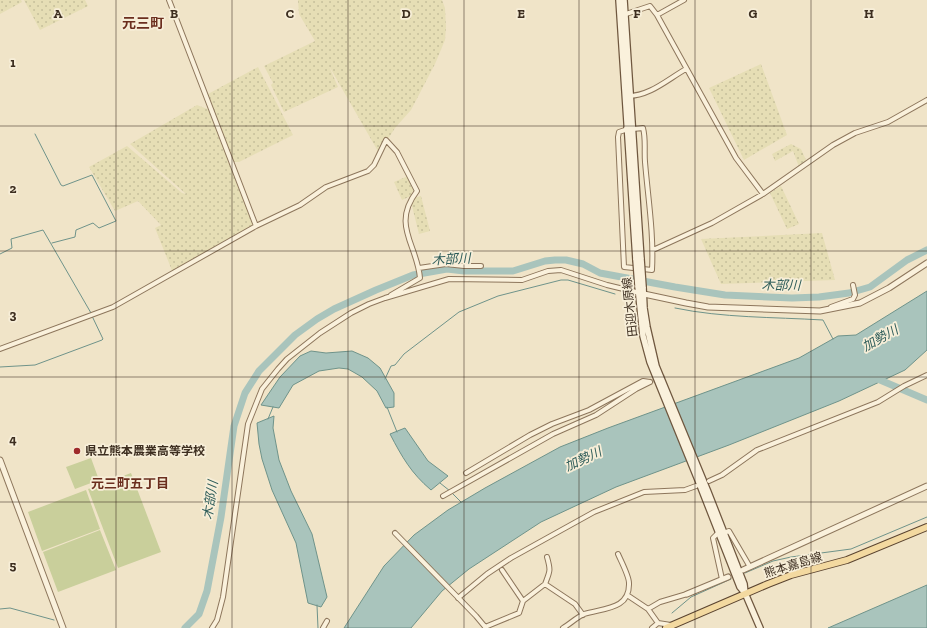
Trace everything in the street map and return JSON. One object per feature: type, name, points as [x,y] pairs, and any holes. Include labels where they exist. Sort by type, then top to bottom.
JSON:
[{"type":"main road","name":"田迎木原線","points":[[619,0],[623,15]]},
{"type":"main road","name":"田迎木原線","points":[[624,0],[623,15],[640,286],[652,352],[667,401],[721,533],[744,584],[745,593],[760,628]]},
{"type":"main road","name":"熊本嘉島線","points":[[666,628],[745,593],[791,575],[847,560],[927,527]]},
{"type":"street","points":[[169,0],[256,226]]},
{"type":"street","points":[[657,15],[684,0]]},
{"type":"street","points":[[623,15],[650,6],[657,15],[736,158],[763,194]]},
{"type":"street","points":[[628,96],[660,85],[686,69]]},
{"type":"street","points":[[653,250],[712,223],[763,194],[833,144],[855,133],[888,122],[927,100]]},
{"type":"street","points":[[630,128],[643,128],[645,134],[644,158],[653,250],[652,270],[624,267],[618,137],[619,132],[630,128]]},
{"type":"street","points":[[0,349],[113,307],[256,226],[300,205],[326,187],[368,171],[374,165],[386,140],[397,152],[417,191],[410,200],[405,223],[410,244],[420,269],[420,278],[385,298]]},
{"type":"street","points":[[212,628],[217,620],[223,597],[248,424],[260,394],[268,380],[278,369],[320,332],[351,313],[385,298],[449,279],[522,280],[548,271],[561,270],[607,286],[708,307],[820,312],[860,303],[889,288],[927,263]]},
{"type":"street","points":[[420,269],[446,264],[481,266]]},
{"type":"street","points":[[820,312],[853,299],[855,295],[853,285]]},
{"type":"street","points":[[709,481],[722,475],[757,450],[878,402],[904,386],[927,375]]},
{"type":"street","points":[[443,496],[553,434],[596,415],[636,389],[650,382],[643,381],[589,410],[552,424],[498,454],[466,474]]},
{"type":"street","points":[[0,460],[63,628]]},
{"type":"street","points":[[458,598],[486,574],[592,512],[644,492],[686,490],[696,486]]},
{"type":"street","points":[[743,570],[927,486]]},
{"type":"street","points":[[722,579],[713,538],[721,533],[729,531],[750,567]]},
{"type":"street","points":[[395,533],[486,627],[518,613],[523,601],[545,584],[550,576],[547,557]]},
{"type":"street","points":[[564,628],[583,615],[597,612],[619,604],[627,595],[630,582],[618,554]]},
{"type":"street","points":[[502,570],[523,601]]},
{"type":"street","points":[[648,610],[660,602],[688,594],[728,577]]},
{"type":"street","points":[[545,584],[574,604],[583,615]]},
{"type":"street","points":[[627,595],[648,610],[658,623],[673,625]]},
{"type":"street","points":[[323,628],[327,621]]},
{"type":"street","points":[[652,628],[658,623]]},
{"type":"shaded area","points":[[0,0],[21,0],[22,2],[0,14]]},
{"type":"shaded area","points":[[24,0],[85,0],[88,6],[40,30]]},
{"type":"shaded area","points":[[298,0],[442,0],[445,8],[445,40],[435,64],[411,110],[395,128],[379,153],[329,66],[338,87],[284,112],[271,85],[273,83],[264,66],[315,41],[299,14]]},
{"type":"shaded area","points":[[761,64],[787,135],[744,160],[709,88]]},
{"type":"shaded area","points":[[258,67],[293,135],[239,162],[233,162],[256,226],[173,273],[155,228],[161,225],[138,201],[115,211],[89,167],[127,146],[182,193],[186,194],[130,144],[197,105],[210,110],[219,129],[208,94]]},
{"type":"shaded area","points":[[791,144],[801,149],[806,160],[799,167],[793,151],[775,161],[772,154]]},
{"type":"shaded area","points":[[408,176],[414,191],[412,192],[413,195],[402,200],[394,182]]},
{"type":"shaded area","points":[[781,186],[799,224],[787,229],[770,193]]},
{"type":"shaded area","points":[[421,196],[430,231],[419,234],[411,202],[413,198]]},
{"type":"shaded area","points":[[822,233],[835,280],[721,284],[701,239]]},
{"type":"green space","points":[[91,458],[99,480],[75,489],[66,467]]},
{"type":"green space","points":[[131,473],[161,552],[118,568],[88,489]]},
{"type":"green space","points":[[86,490],[100,529],[42,551],[28,512]]},
{"type":"green space","points":[[100,530],[116,570],[58,592],[43,552]]},
{"type":"water","points":[[927,291],[927,350],[905,370],[839,401],[729,445],[616,487],[541,522],[469,569],[442,591],[411,628],[344,628],[384,566],[414,535],[448,510],[485,488],[560,447],[799,358],[838,336],[856,335]]},
{"type":"water","points":[[311,351],[326,353],[352,351],[368,358],[380,368],[394,393],[394,407],[386,408],[377,391],[362,377],[348,369],[339,368],[319,371],[293,385],[279,408],[261,405],[280,377],[300,356]]},
{"type":"water","points":[[274,416],[273,428],[279,460],[291,491],[312,534],[327,597],[321,607],[308,603],[296,543],[272,490],[262,459],[257,423]]},
{"type":"water","points":[[405,428],[428,461],[448,476],[431,490],[424,484],[408,464],[390,434]]},
{"type":"water","points":[[927,585],[927,628],[828,628]]},
{"type":"waterway","points":[[35,134],[61,185],[63,186],[92,175],[116,221],[99,228],[93,223],[76,230],[75,237],[52,243]]},
{"type":"waterway","points":[[0,254],[12,248],[11,239],[43,230],[91,313]]},
{"type":"waterway","name":"木部川","points":[[185,628],[199,614],[207,591],[221,517],[234,426],[245,393],[259,371],[295,335],[334,309],[413,275],[447,269],[464,271],[513,271],[545,261],[555,260],[566,260],[583,264],[600,273],[725,295],[792,298],[819,297],[849,293],[870,287],[907,260],[927,250]]},
{"type":"waterway","points":[[385,379],[391,366],[395,365],[404,354],[459,312],[498,296],[561,280],[568,280],[615,294]]},
{"type":"waterway","points":[[675,308],[711,314],[823,320],[833,339]]},
{"type":"waterway","points":[[0,367],[35,365],[102,340],[103,339],[92,316]]},
{"type":"waterway","name":"加勢川","points":[[873,377],[927,400]]},
{"type":"waterway","points":[[268,419],[273,407]]},
{"type":"waterway","points":[[387,407],[397,432]]},
{"type":"waterway","points":[[440,483],[450,491]]},
{"type":"waterway","points":[[452,493],[461,502]]},
{"type":"waterway","points":[[745,573],[773,561],[791,557],[851,549],[927,517]]},
{"type":"waterway","points":[[672,613],[691,597],[731,579]]},
{"type":"waterway","points":[[317,605],[318,628]]},
{"type":"waterway","points":[[0,609],[10,608],[54,620]]},
{"type":"tunnel","points":[[650,382],[665,376]]},
{"type":"place","name":"県立熊本農業高等学校","points":[[77,451]]},
{"type":"district","name":"元三町","points":[[143,23]]},
{"type":"district","name":"元三町五丁目","points":[[130,483]]}]
